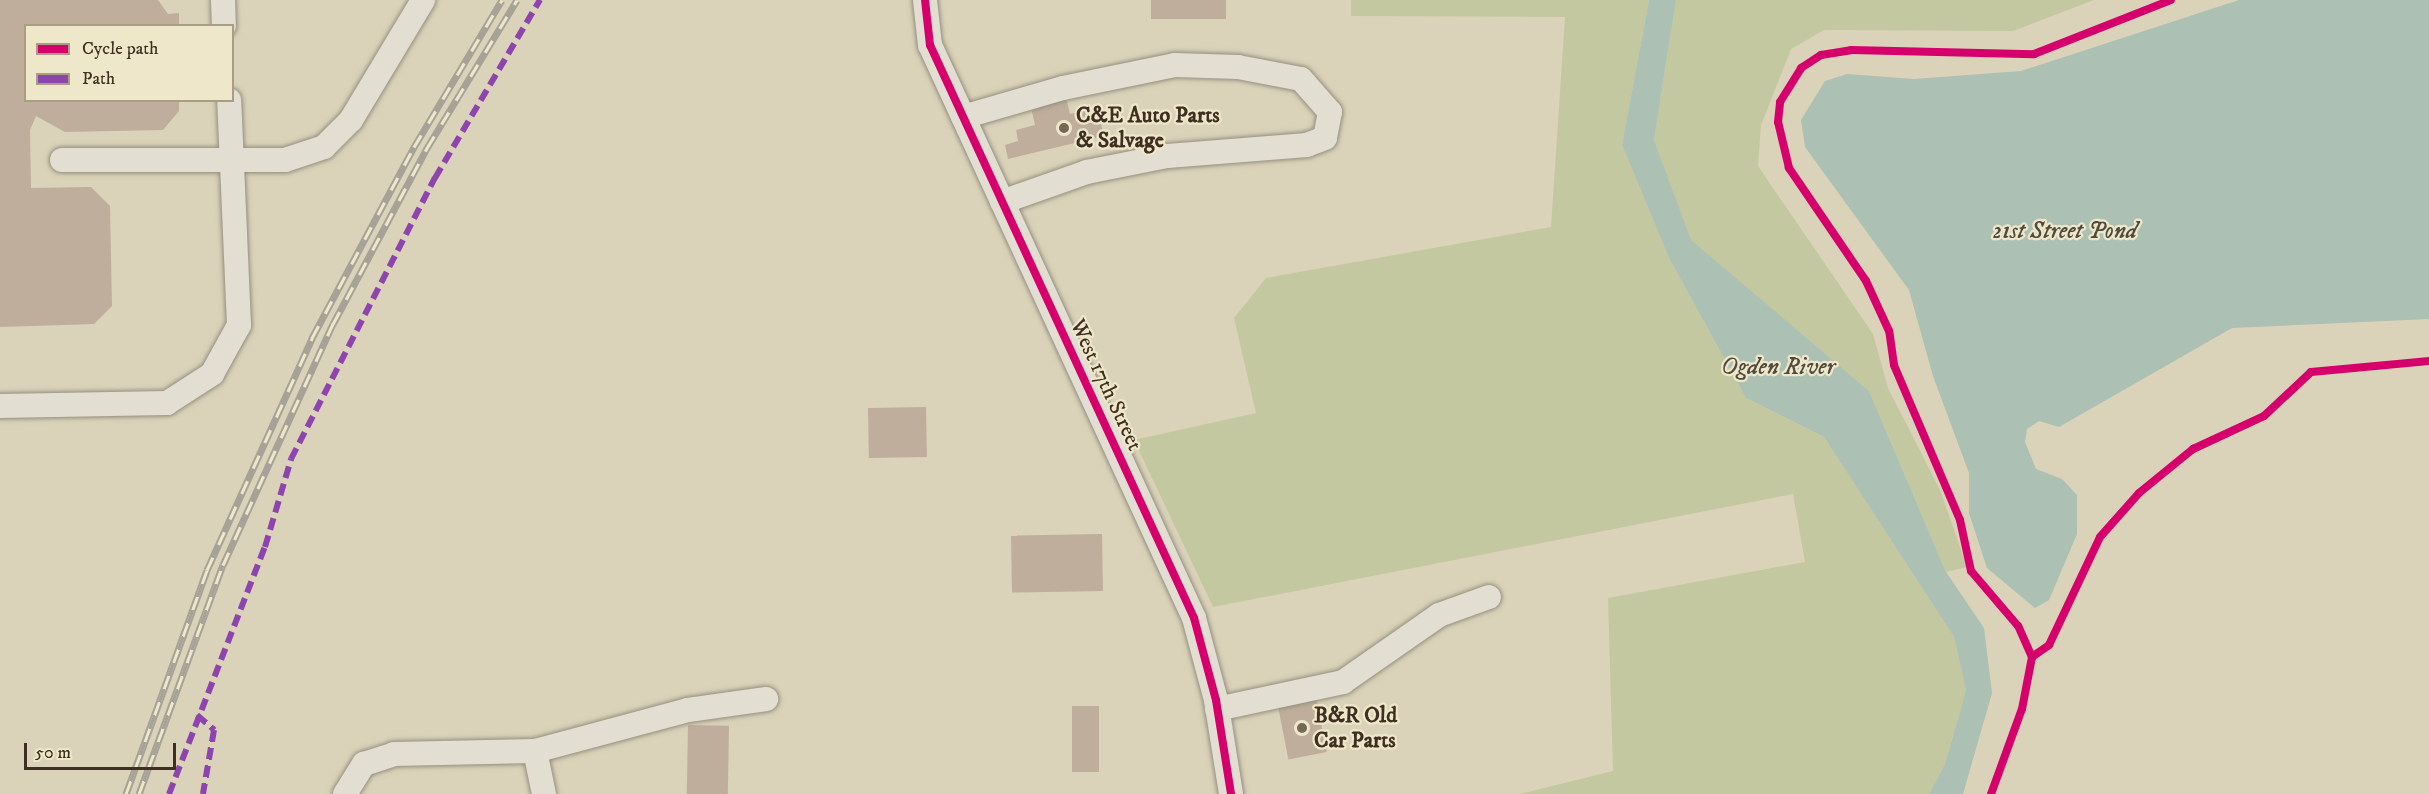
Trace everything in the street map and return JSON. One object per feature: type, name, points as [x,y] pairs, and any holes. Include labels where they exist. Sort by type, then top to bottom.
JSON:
[{"type":"street","points":[[223,0],[224,24]]},
{"type":"street","points":[[62,160],[285,160],[324,147],[351,120],[423,0]]},
{"type":"street","name":"West 17th Street","points":[[925,0],[930,45],[1194,618],[1217,710],[1231,794]]},
{"type":"street","points":[[963,117],[1064,88],[1175,65],[1238,67],[1301,79],[1330,112],[1325,138],[1307,145],[1167,156],[1087,172],[1002,202]]},
{"type":"street","points":[[0,406],[167,403],[212,374],[240,325],[229,102]]},
{"type":"street","points":[[1217,710],[1343,681],[1439,615],[1490,597]]},
{"type":"street","points":[[345,794],[364,764],[394,754],[535,752],[688,710],[766,699]]},
{"type":"street","points":[[535,752],[544,794]]},
{"type":"green space","points":[[1351,0],[1649,0],[1622,145],[1669,258],[1746,398],[1824,437],[1954,637],[1966,690],[1945,764],[1929,794],[1520,794],[1613,771],[1608,598],[1805,562],[1793,494],[1213,607],[1134,440],[1256,413],[1234,318],[1266,278],[1551,227],[1565,17],[1351,16]]},
{"type":"green space","points":[[1676,0],[2094,0],[2013,31],[1824,30],[1791,49],[1761,125],[1758,166],[1873,334],[1888,388],[1940,490],[1967,567],[1946,572],[1869,391],[1691,241],[1654,140]]},
{"type":"water","name":"Ogden River","points":[[1649,0],[1676,0],[1654,140],[1691,240],[1869,391],[1946,572],[1984,628],[1992,693],[1963,794],[1929,794],[1945,764],[1966,690],[1954,637],[1824,437],[1746,398],[1669,258],[1622,145]]},
{"type":"water","name":"21st Street Pond","points":[[2239,0],[2429,0],[2429,319],[2232,328],[2059,427],[2039,421],[2027,429],[2025,442],[2036,469],[2062,479],[2077,495],[2077,534],[2049,600],[2035,608],[1987,568],[1969,513],[1969,473],[1933,376],[1909,290],[1805,147],[1801,120],[1825,81],[1847,74],[1914,79],[2021,71]]},
{"type":"building","points":[[0,0],[158,0],[168,14],[179,13],[179,24],[24,24],[24,102],[179,102],[179,111],[163,130],[65,132],[36,116],[30,130],[31,188],[91,187],[110,206],[112,306],[94,324],[0,327]]},
{"type":"building","points":[[1151,0],[1226,0],[1226,19],[1151,19]]},
{"type":"building","name":"C&E Auto Parts & Salvage","points":[[1065,94],[1070,114],[1097,107],[1104,136],[1008,159],[1005,145],[1018,141],[1016,130],[1035,125],[1030,103]]},
{"type":"building","points":[[926,407],[927,457],[869,458],[868,408]]},
{"type":"building","points":[[1102,534],[1103,591],[1012,593],[1011,536]]},
{"type":"building","name":"B&R Old Car Parts","points":[[1316,697],[1327,752],[1288,759],[1278,704]]},
{"type":"building","points":[[1072,706],[1099,706],[1099,772],[1072,772]]},
{"type":"building","points":[[688,725],[729,726],[728,794],[687,794]]},
{"type":"railway","points":[[126,794],[207,570],[312,338],[414,147],[502,0]]},
{"type":"railway","points":[[139,794],[223,565],[333,324],[427,148],[517,0]]},
{"type":"marked path","points":[[169,794],[265,547],[291,459],[435,178],[540,0]]},
{"type":"marked path","points":[[197,715],[214,730],[203,794]]},
{"type":"cycle path","points":[[925,0],[930,45],[1194,618],[1216,700],[1231,794]]},
{"type":"cycle path","points":[[2032,657],[2018,626],[1971,571],[1960,520],[1894,365],[1889,331],[1866,281],[1789,168],[1778,122],[1780,102],[1801,68],[1821,55],[1851,50],[2034,54],[2171,0]]},
{"type":"cycle path","points":[[2032,657],[2049,645],[2100,537],[2139,493],[2193,449],[2264,416],[2311,372],[2429,361]]},
{"type":"cycle path","points":[[1991,794],[2022,709],[2032,657]]},
{"type":"place","name":"C&E Auto Parts & Salvage","points":[[1064,128]]},
{"type":"place","name":"B&R Old Car Parts","points":[[1302,728]]}]
